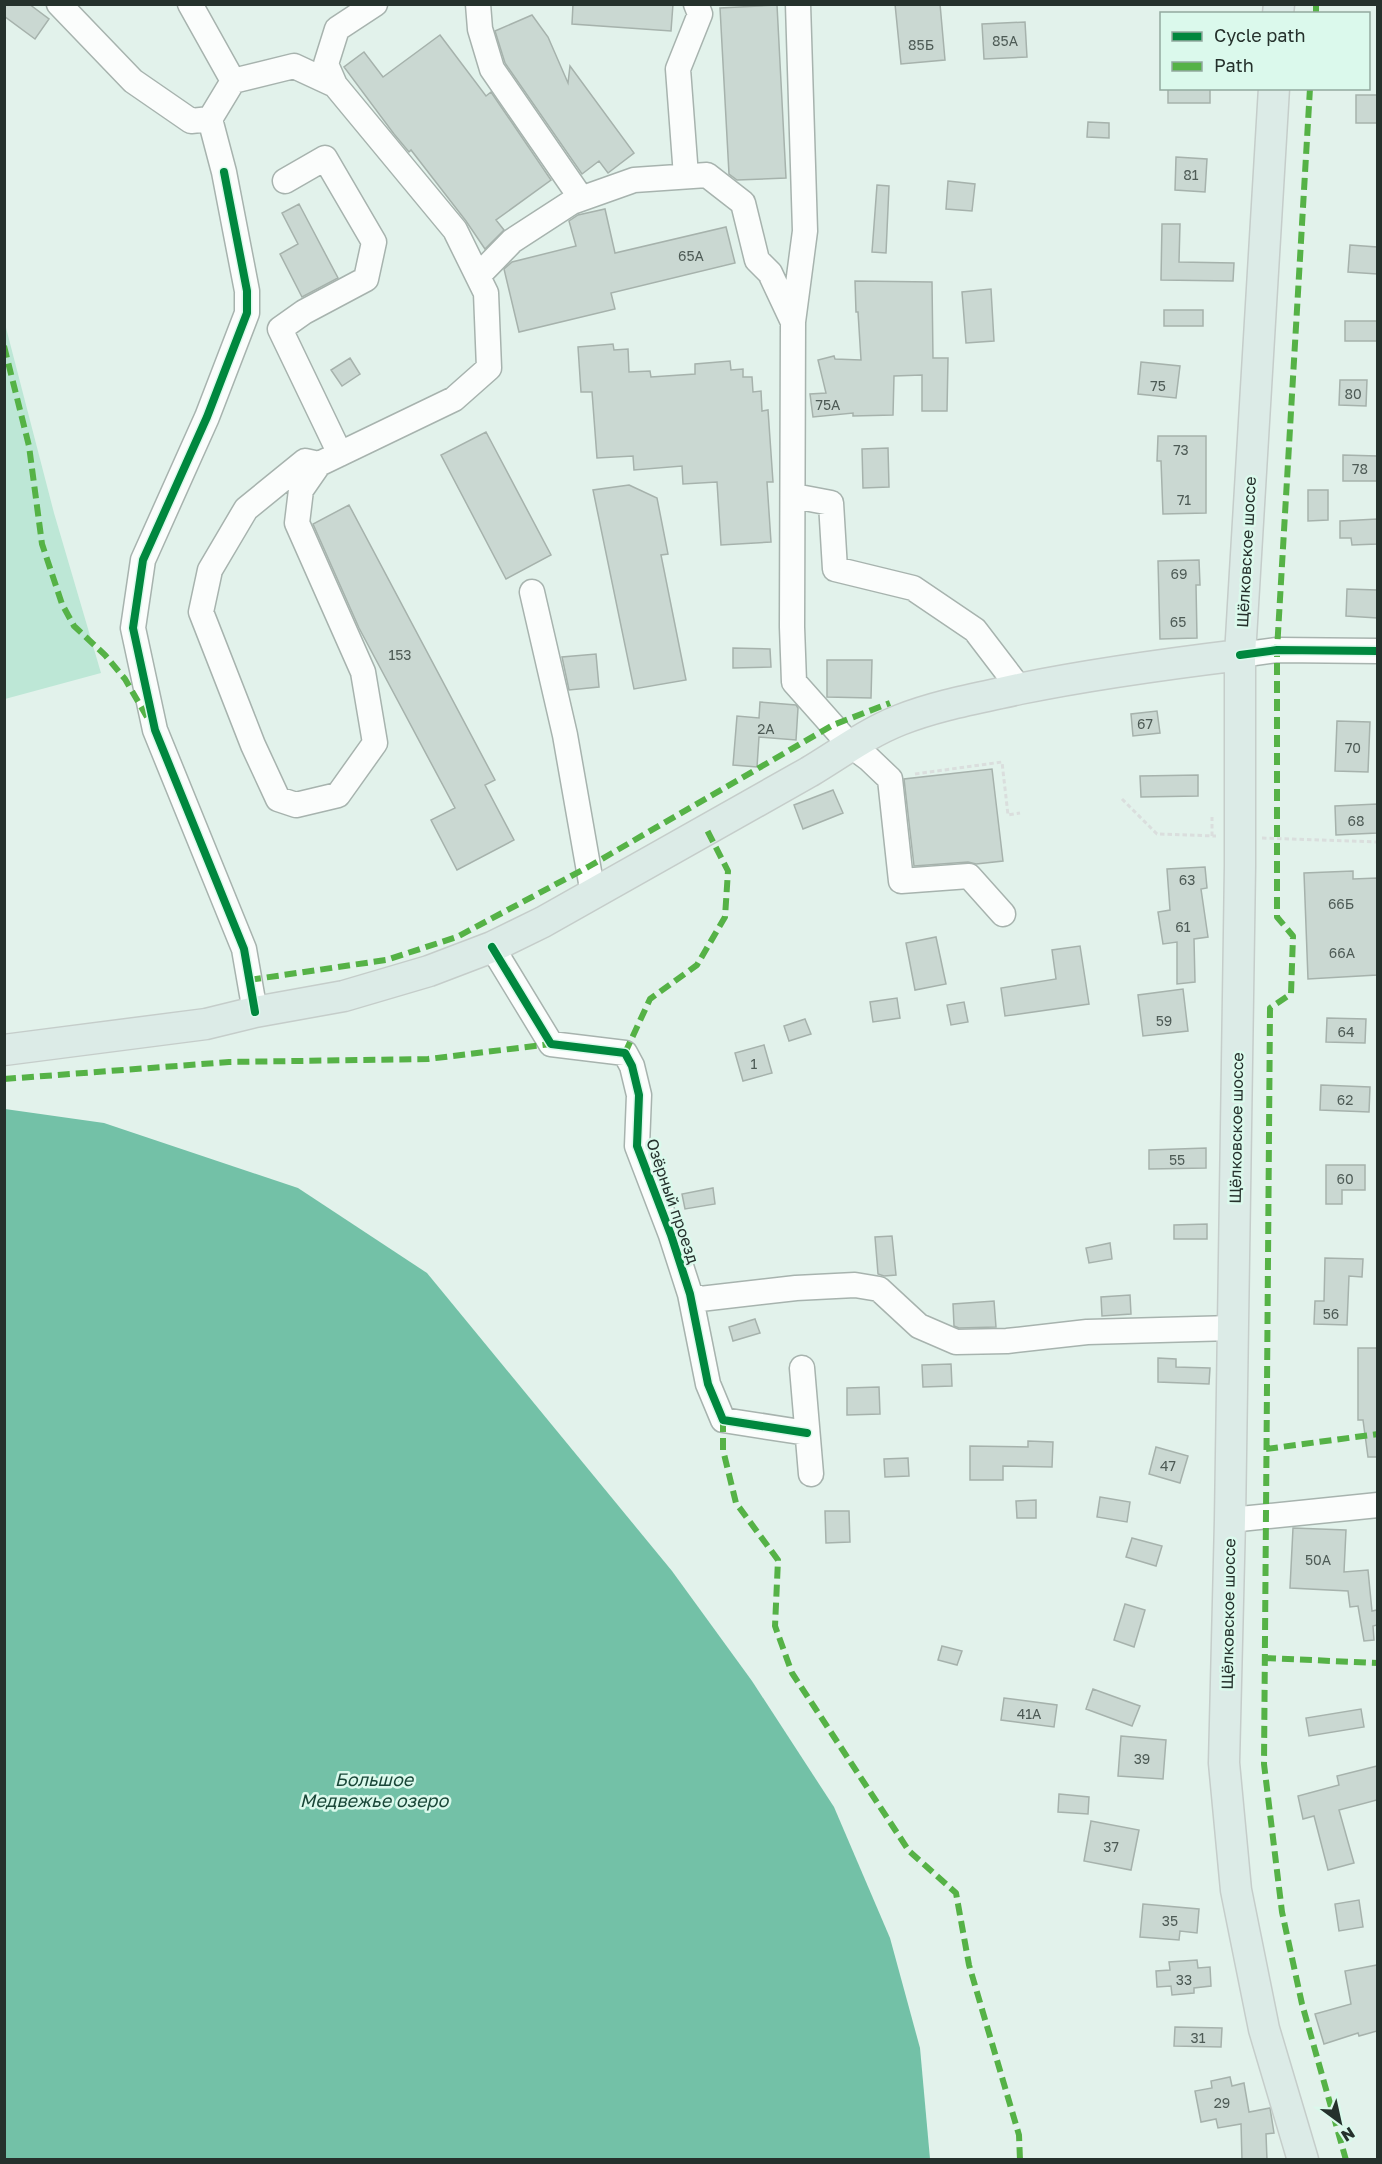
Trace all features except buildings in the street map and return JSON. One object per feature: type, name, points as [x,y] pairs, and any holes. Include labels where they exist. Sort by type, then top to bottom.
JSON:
[{"type":"main road","name":"Щёлковское шоссе","points":[[1274,90],[1240,655],[1240,866],[1224,1763],[1236,1890],[1264,2029],[1303,2160]]},
{"type":"main road","points":[[4,1050],[206,1024],[255,1012],[344,996],[429,970],[492,947],[543,922],[836,756],[850,745],[899,720],[958,702],[1079,677],[1240,655]]},
{"type":"street","points":[[190,4],[233,81]]},
{"type":"street","points":[[329,459],[301,490],[297,523],[363,672],[375,743],[338,795],[296,805],[278,799],[253,745],[201,612],[210,570],[246,509],[305,461],[329,459],[454,399],[489,368],[486,293],[455,231],[335,85],[326,64],[337,29],[375,4]]},
{"type":"street","points":[[477,4],[480,29],[492,69],[581,198]]},
{"type":"street","points":[[686,176],[678,69],[700,14],[696,4]]},
{"type":"street","points":[[798,4],[806,231],[793,322],[794,682],[850,745],[890,779],[901,881],[969,876],[1003,914]]},
{"type":"street","points":[[67,7],[133,81],[191,121],[210,119]]},
{"type":"street","points":[[255,1012],[244,950],[155,730],[133,628],[143,560],[207,417],[247,313],[248,291],[224,172],[210,119],[233,81],[294,66],[335,85]]},
{"type":"street","points":[[285,181],[325,158],[374,242],[366,279],[304,312],[280,329],[329,459]]},
{"type":"street","points":[[478,276],[512,240],[581,198],[634,180],[707,175],[743,203],[757,260],[770,273],[793,322]]},
{"type":"street","points":[[794,496],[831,503],[835,569],[913,588],[975,630],[1020,689]]},
{"type":"street","points":[[532,592],[565,735],[593,894]]},
{"type":"street","points":[[1240,655],[1277,651],[1377,651]]},
{"type":"street","name":"Озёрный проезд","points":[[492,947],[552,1044],[625,1053],[632,1066],[639,1095],[637,1146],[671,1235],[690,1294],[708,1384],[723,1420],[807,1433]]},
{"type":"street","points":[[690,1294],[700,1299],[796,1288],[863,1286],[879,1289],[919,1326],[956,1342],[1007,1341],[1087,1332],[1233,1328]]},
{"type":"street","points":[[802,1368],[811,1474]]},
{"type":"street","points":[[1230,1520],[1377,1506]]},
{"type":"path","points":[[915,774],[1002,762],[1008,815],[1020,813]]},
{"type":"path","points":[[1122,799],[1157,834],[1212,836],[1212,817]]},
{"type":"path","points":[[1261,838],[1377,842]]},
{"type":"shaded area","points":[[4,320],[54,513],[101,673],[5,699]]},
{"type":"water","name":"Большое Медвежье озеро","points":[[5,1109],[104,1123],[298,1188],[427,1273],[672,1571],[752,1681],[834,1807],[890,1938],[920,2048],[930,2159],[5,2159]]},
{"type":"marked path","points":[[1316,4],[1316,12]]},
{"type":"marked path","points":[[1310,90],[1277,650],[1277,917],[1293,936],[1291,994],[1270,1008],[1264,1764],[1282,1912],[1302,2004],[1346,2160]]},
{"type":"marked path","points":[[4,346],[29,446],[42,544],[62,604],[74,626],[105,655],[125,679],[147,717]]},
{"type":"marked path","points":[[249,980],[386,960],[457,937],[588,867],[833,725],[890,703]]},
{"type":"marked path","points":[[625,1053],[650,999],[697,965],[725,917],[728,871],[707,830]]},
{"type":"marked path","points":[[4,1079],[229,1062],[428,1059],[551,1044]]},
{"type":"marked path","points":[[723,1420],[723,1450],[736,1503],[778,1560],[775,1626],[792,1673],[909,1851],[956,1893],[969,1965],[1019,2135],[1020,2160]]},
{"type":"marked path","points":[[1266,1449],[1378,1434]]},
{"type":"marked path","points":[[1264,1658],[1378,1663]]},
{"type":"cycle path","points":[[224,172],[247,291],[247,313],[207,417],[143,560],[133,628],[155,730],[244,949],[255,1012]]},
{"type":"cycle path","points":[[1240,655],[1277,650],[1378,651]]},
{"type":"cycle path","points":[[492,947],[551,1044],[625,1053],[632,1066],[639,1095],[637,1146],[671,1235],[690,1294],[708,1384],[723,1420],[807,1433]]}]
